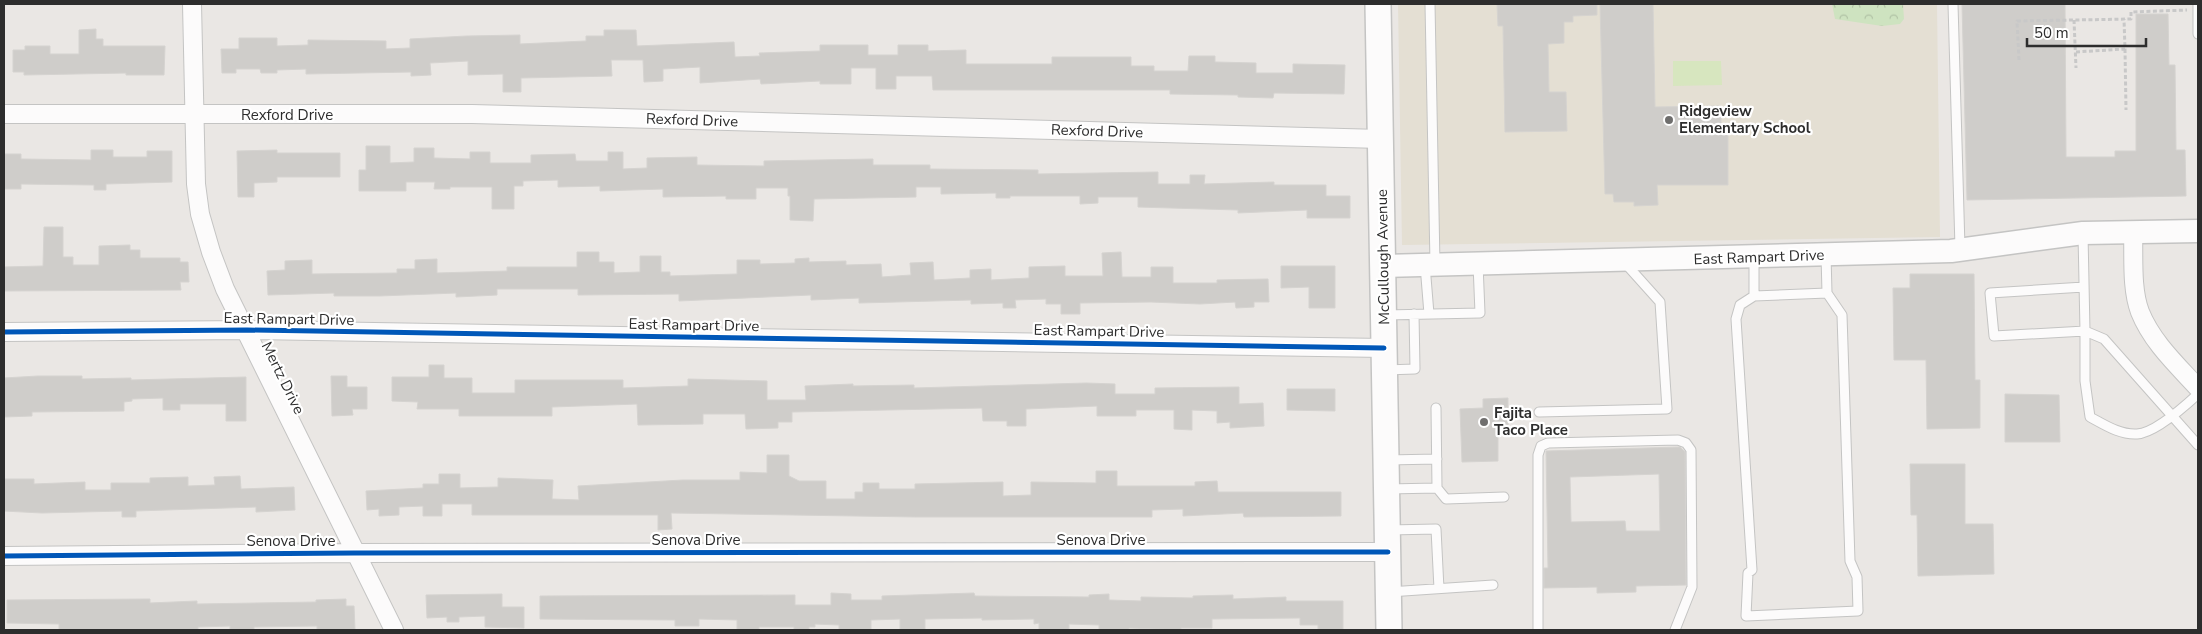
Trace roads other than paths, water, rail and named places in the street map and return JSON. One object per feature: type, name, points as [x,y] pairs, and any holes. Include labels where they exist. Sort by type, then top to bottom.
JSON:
[{"type":"main road","name":"McCullough Avenue","points":[[1378,4],[1389,630]]},
{"type":"street","name":"Mertz Drive","points":[[192,4],[196,184],[200,214],[211,252],[225,289],[354,553],[394,630]]},
{"type":"street","name":"Rexford Drive","points":[[4,114],[472,114],[1381,139]]},
{"type":"street","name":"East Rampart Drive","points":[[1383,266],[1623,261],[1960,250],[2083,233],[2198,231]]},
{"type":"street","points":[[2133,232],[2136,291],[2140,311],[2154,338],[2198,388]]},
{"type":"street","name":"East Rampart Drive","points":[[4,332],[246,330],[1384,359]]},
{"type":"street","name":"Senova Drive","points":[[4,556],[1388,541]]},
{"type":"lane","points":[[1430,4],[1430,314]]},
{"type":"lane","points":[[1953,4],[1960,250]]},
{"type":"lane","points":[[2198,4],[2198,34]]},
{"type":"lane","points":[[2083,233],[2085,381],[2090,417],[2112,430],[2138,434],[2173,417],[2198,394]]},
{"type":"lane","points":[[1826,254],[1827,292],[1842,315],[1850,561],[1857,577],[1858,611],[1746,616],[1748,573],[1752,570],[1736,319],[1740,306],[1754,296],[1827,292]]},
{"type":"lane","points":[[1754,256],[1754,296]]},
{"type":"lane","points":[[1540,412],[1667,409],[1660,302],[1623,261]]},
{"type":"lane","points":[[1384,315],[1480,313],[1478,264]]},
{"type":"lane","points":[[2084,287],[1990,293],[1994,336],[2085,331],[2104,339],[2198,445]]},
{"type":"lane","points":[[1384,359],[1415,368],[1414,314]]},
{"type":"lane","points":[[1436,408],[1437,488],[1446,499],[1504,497]]},
{"type":"lane","points":[[1538,630],[1538,455],[1542,446],[1548,443],[1678,440],[1686,443],[1691,450],[1692,587],[1675,630]]},
{"type":"lane","points":[[1386,460],[1437,459]]},
{"type":"lane","points":[[1387,489],[1437,488]]},
{"type":"lane","points":[[1388,541],[1436,529],[1439,589]]},
{"type":"lane","points":[[1389,592],[1493,585]]},
{"type":"place","name":"Ridgeview Elementary School","points":[[1669,120]]},
{"type":"place","name":"Fajita Taco Place","points":[[1484,422]]}]
